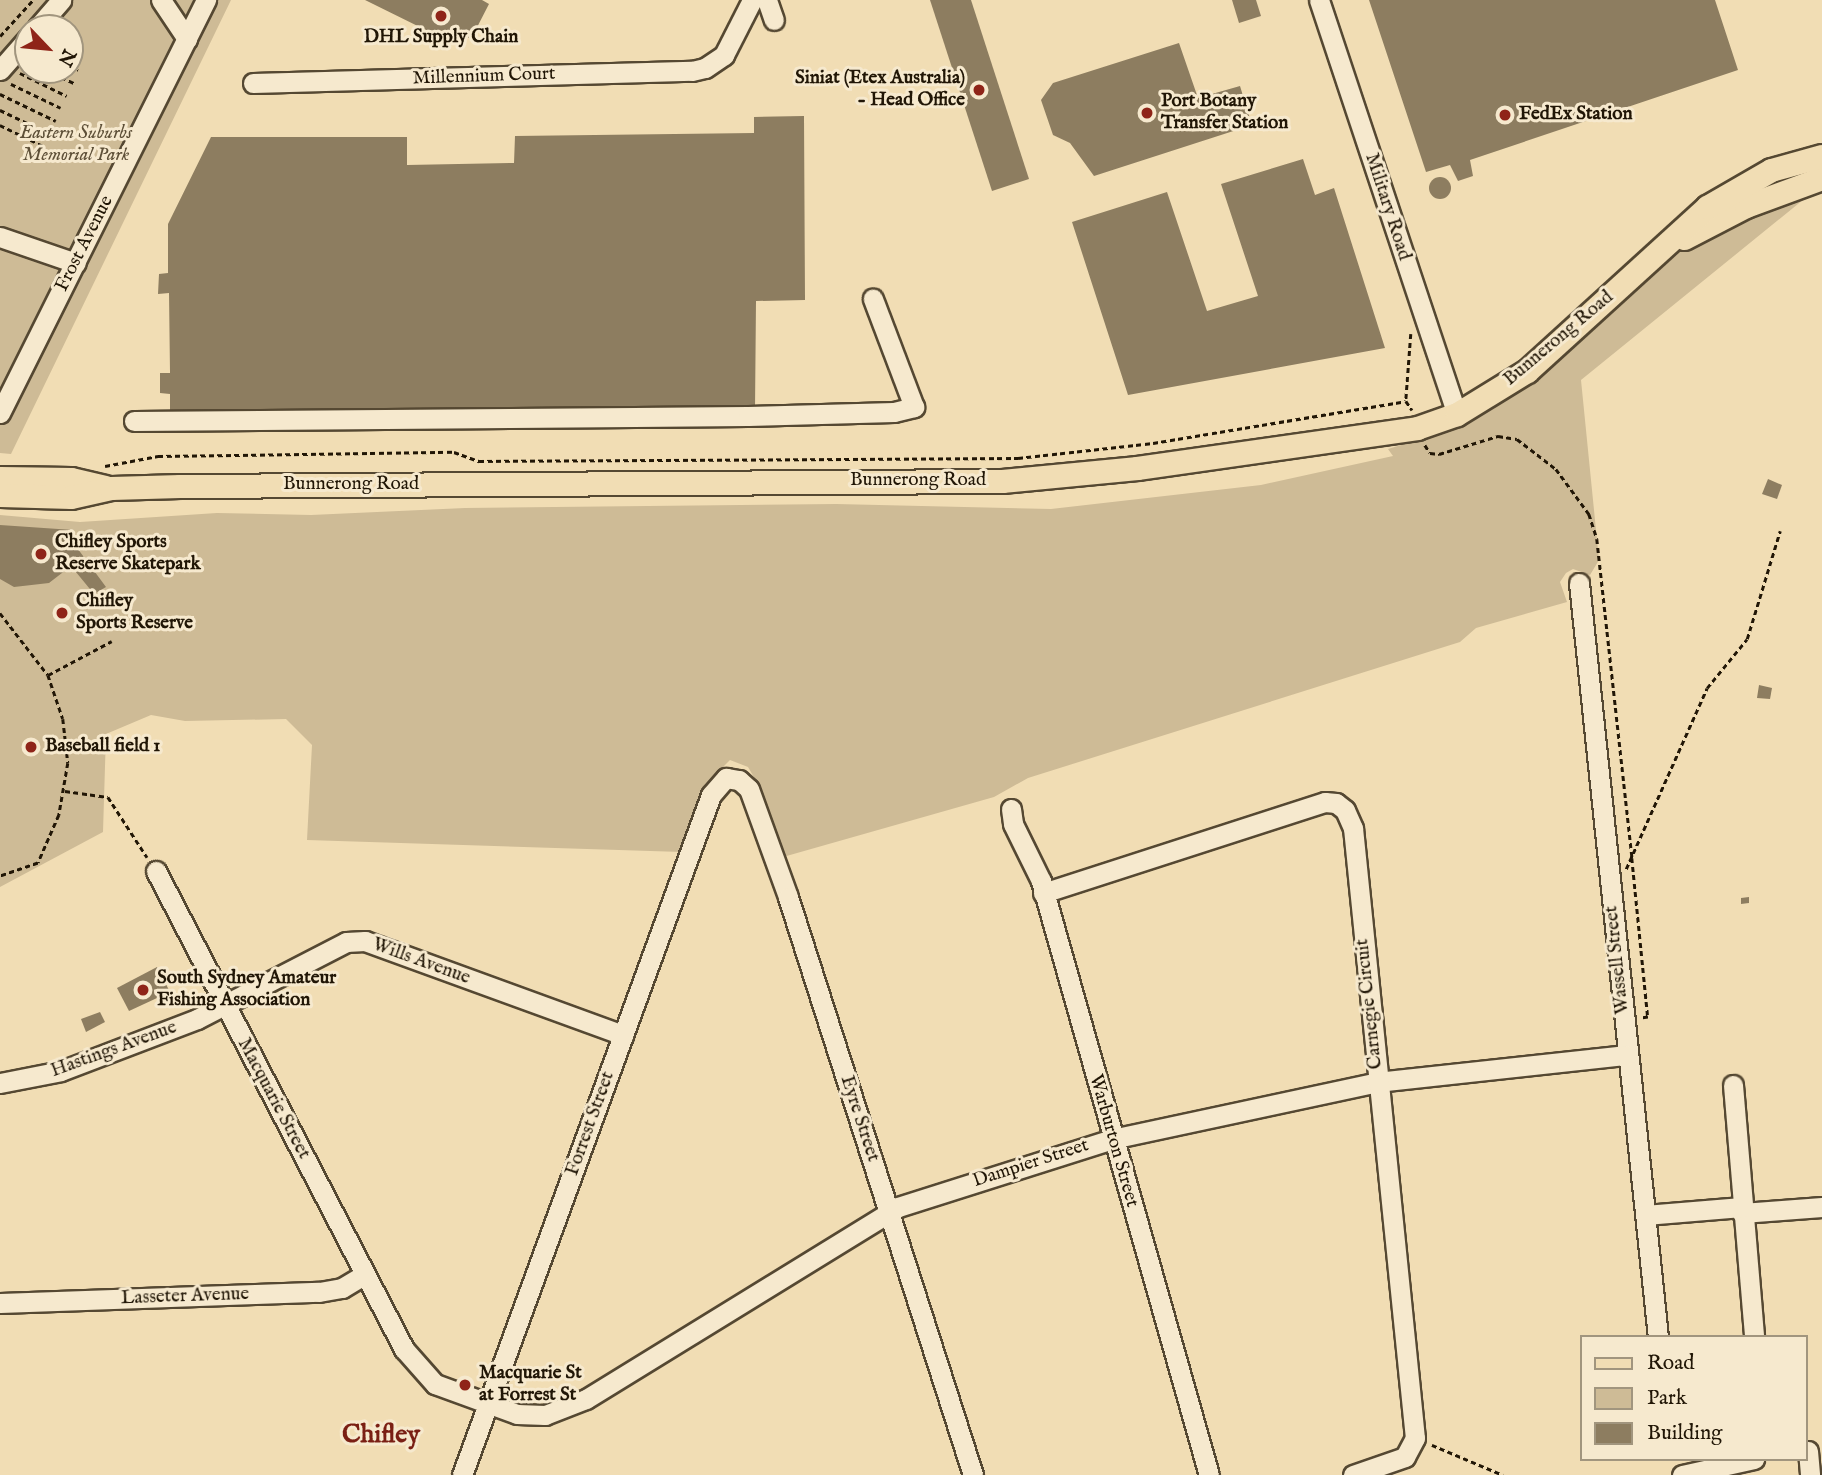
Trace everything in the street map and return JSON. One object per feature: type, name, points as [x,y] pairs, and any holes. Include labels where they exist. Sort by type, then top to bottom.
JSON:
[{"type":"main road","points":[[1771,170],[1822,139]]},
{"type":"main road","name":"Bunnerong Road","points":[[0,495],[71,497],[111,488],[1002,481],[1137,468],[1417,428],[1457,414],[1527,371],[1707,207],[1771,170],[1822,156]]},
{"type":"main road","name":"Bunnerong Road","points":[[1660,251],[1746,206],[1822,178]]},
{"type":"main road","name":"Bunnerong Road","points":[[0,478],[71,479],[111,488]]},
{"type":"street","points":[[49,14],[61,0]]},
{"type":"street","points":[[161,0],[187,39]]},
{"type":"street","name":"Frost Avenue","points":[[0,413],[206,0]]},
{"type":"street","points":[[712,62],[741,0]]},
{"type":"street","points":[[712,62],[728,49],[752,0]]},
{"type":"street","points":[[767,0],[774,20]]},
{"type":"street","name":"Military Road","points":[[1319,0],[1457,414]]},
{"type":"street","points":[[4,73],[14,58]]},
{"type":"street","name":"Millennium Court","points":[[253,83],[692,71],[712,62]]},
{"type":"street","points":[[0,237],[76,263]]},
{"type":"street","points":[[134,421],[748,416],[894,412],[914,407],[873,299]]},
{"type":"street","name":"Wassell Street","points":[[1580,583],[1658,1335]]},
{"type":"street","name":"Forrest Street","points":[[462,1475],[711,795],[726,778]]},
{"type":"street","name":"Eyre Street","points":[[726,778],[749,789],[973,1475]]},
{"type":"street","name":"Carnegie Circuit","points":[[1044,893],[1325,802],[1336,803],[1353,828],[1415,1438]]},
{"type":"street","name":"Warburton Street","points":[[1011,809],[1044,893],[1209,1475]]},
{"type":"street","name":"Macquarie Street","points":[[156,871],[365,1275],[419,1370],[446,1390],[489,1406]]},
{"type":"street","name":"Wills Avenue","points":[[224,1005],[346,942],[365,941],[623,1035]]},
{"type":"street","name":"Hastings Avenue","points":[[0,1083],[61,1071],[224,1005]]},
{"type":"street","name":"Dampier Street","points":[[489,1406],[528,1416],[562,1410],[586,1399],[889,1211],[1112,1139],[1377,1082],[1627,1055]]},
{"type":"street","points":[[1733,1085],[1754,1335]]},
{"type":"street","points":[[1645,1214],[1822,1207]]},
{"type":"street","name":"Lasseter Avenue","points":[[0,1303],[319,1292],[342,1288],[365,1275]]},
{"type":"street","points":[[1353,1475],[1405,1457],[1415,1438]]},
{"type":"street","points":[[1810,1475],[1812,1450]]},
{"type":"street","points":[[1682,1475],[1745,1461]]},
{"type":"path","points":[[0,37],[33,0]]},
{"type":"path","points":[[4,73],[67,96]]},
{"type":"path","points":[[4,73],[61,108]]},
{"type":"path","points":[[0,94],[56,121]]},
{"type":"path","points":[[0,110],[50,134]]},
{"type":"path","points":[[0,125],[43,146]]},
{"type":"path","points":[[97,467],[158,456],[454,452],[478,461],[1018,458],[1153,443],[1406,401],[1430,453],[1498,436],[1517,439],[1556,469],[1589,514],[1597,539],[1648,1017],[1624,1020]]},
{"type":"path","points":[[1612,896],[1632,858],[1707,688],[1747,639],[1780,531]]},
{"type":"path","points":[[0,613],[48,674],[63,719],[68,763],[65,791],[38,863],[0,876]]},
{"type":"path","points":[[48,674],[112,641]]},
{"type":"path","points":[[65,791],[108,797],[156,871]]},
{"type":"path","points":[[1415,1438],[1503,1475]]},
{"type":"green space","name":"Eastern Suburbs Memorial Park","points":[[0,0],[231,0],[11,454],[0,453]]},
{"type":"green space","points":[[1809,195],[1581,380],[1599,560],[1590,575],[1573,569],[1566,573],[1560,582],[1567,602],[1476,628],[1460,642],[1028,778],[994,797],[783,857],[755,779],[748,767],[730,760],[711,779],[682,852],[307,840],[312,745],[286,719],[185,721],[151,715],[106,734],[103,832],[0,887],[0,515],[80,522],[217,513],[311,515],[465,508],[836,504],[1051,509],[1261,485],[1393,456],[1388,449],[1457,428],[1523,390],[1694,240],[1753,211]]},
{"type":"building","name":"DHL Supply Chain","points":[[365,0],[482,0],[489,4],[471,39],[451,29],[446,40]]},
{"type":"building","name":"Siniat (Etex Australia) - Head Office","points":[[930,0],[971,0],[1029,179],[992,191]]},
{"type":"building","points":[[1232,0],[1256,0],[1261,16],[1239,23]]},
{"type":"building","name":"FedEx Station","points":[[1369,0],[1715,0],[1738,70],[1470,160],[1473,176],[1458,181],[1450,165],[1426,172]]},
{"type":"building","name":"Port Botany Transfer Station","points":[[1179,43],[1198,98],[1240,86],[1252,125],[1094,176],[1070,143],[1053,135],[1041,100],[1053,83]]},
{"type":"building","points":[[804,116],[805,300],[756,301],[755,409],[170,416],[170,394],[160,393],[160,373],[170,373],[169,293],[158,294],[159,274],[168,273],[168,224],[211,137],[407,137],[407,165],[514,163],[515,136],[754,133],[754,117]]},
{"type":"building","points":[[1303,159],[1315,195],[1334,188],[1385,348],[1128,395],[1072,222],[1167,192],[1207,311],[1258,296],[1221,184]]},
{"type":"building","points":[[1440,177],[1448,180],[1451,188],[1448,196],[1440,199],[1432,196],[1429,188],[1432,180]]},
{"type":"building","points":[[1768,479],[1782,485],[1777,499],[1762,494]]},
{"type":"building","name":"Chifley Sports Reserve Skatepark","points":[[0,525],[73,530],[72,541],[106,587],[94,594],[71,566],[49,583],[14,587],[0,579]]},
{"type":"building","points":[[1759,685],[1772,688],[1770,699],[1757,698]]},
{"type":"building","points":[[1749,897],[1749,903],[1741,904],[1741,898]]},
{"type":"building","name":"South Sydney Amateur Fishing Association","points":[[157,967],[170,992],[129,1011],[117,988]]},
{"type":"building","points":[[100,1012],[105,1022],[86,1032],[81,1019]]},
{"type":"place","name":"DHL Supply Chain","points":[[441,16]]},
{"type":"place","name":"Siniat (Etex Australia) - Head Office","points":[[979,90]]},
{"type":"place","name":"Port Botany Transfer Station","points":[[1147,113]]},
{"type":"place","name":"FedEx Station","points":[[1505,115]]},
{"type":"place","name":"Chifley Sports Reserve Skatepark","points":[[41,554]]},
{"type":"place","name":"Chifley Sports Reserve","points":[[62,613]]},
{"type":"place","name":"Baseball field 1","points":[[31,747]]},
{"type":"place","name":"South Sydney Amateur Fishing Association","points":[[143,990]]},
{"type":"place","name":"Macquarie St at Forrest St","points":[[465,1385]]},
{"type":"district","name":"Chifley","points":[[381,1435]]}]
